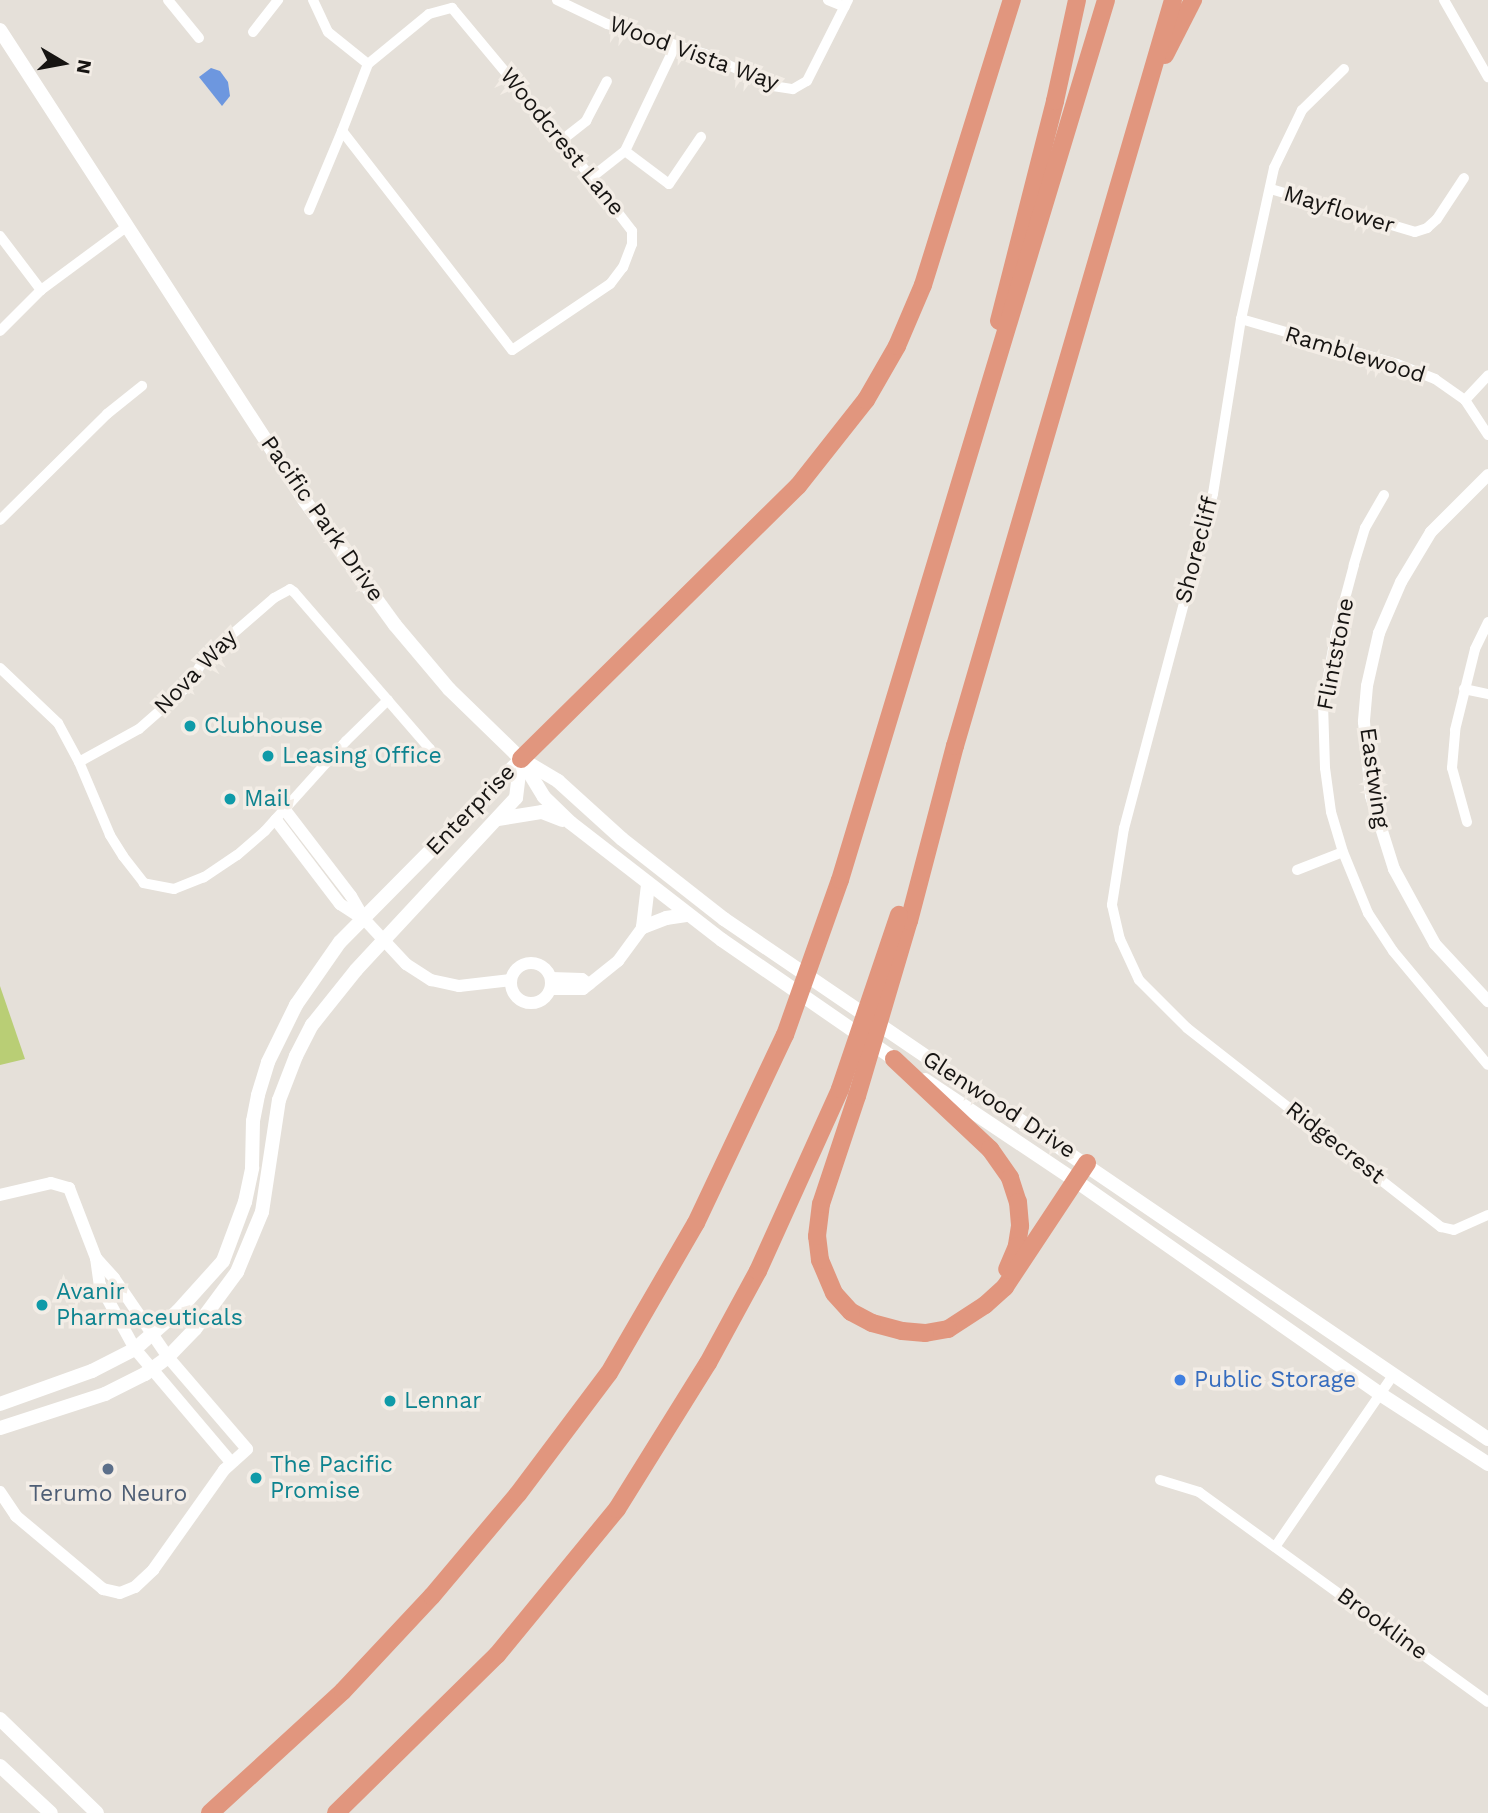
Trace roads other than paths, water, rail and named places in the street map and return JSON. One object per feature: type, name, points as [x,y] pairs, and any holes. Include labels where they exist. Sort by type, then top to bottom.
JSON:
[{"type":"highway","points":[[521,759],[798,486],[866,400],[897,346],[923,285],[1012,0]]},
{"type":"highway","points":[[932,582],[1055,101],[1077,0]]},
{"type":"highway","points":[[211,1813],[344,1691],[432,1596],[518,1494],[609,1373],[696,1223],[785,1035],[840,880],[1106,0]]},
{"type":"highway","points":[[1087,1163],[1005,1287],[985,1305],[948,1329],[925,1333],[902,1331],[872,1322],[851,1312],[834,1293],[820,1260],[817,1236],[821,1204],[857,1096],[955,746],[1173,0]]},
{"type":"highway","points":[[1148,85],[1193,0]]},
{"type":"highway","points":[[336,1813],[496,1655],[609,1520],[708,1363],[763,1259],[840,1089],[955,746]]},
{"type":"highway","points":[[894,1059],[937,1092],[990,1149],[1010,1178],[1018,1202],[1020,1226],[1017,1246],[985,1305]]},
{"type":"main road","name":"Pacific Park Drive","points":[[0,30],[305,501],[395,625],[449,689],[521,759],[544,797],[571,823],[648,885],[722,940]]},
{"type":"main road","name":"Enterprise","points":[[0,1428],[105,1394],[155,1368],[195,1329],[237,1272],[253,1236],[262,1212],[279,1100],[296,1056],[312,1025],[383,941],[516,798],[521,759]]},
{"type":"main road","name":"Enterprise","points":[[0,1404],[92,1371],[135,1349],[223,1261],[245,1202],[252,1167],[253,1121],[268,1062],[296,1005],[340,942],[365,920],[521,759]]},
{"type":"main road","name":"Glenwood Drive","points":[[521,759],[558,781],[622,839],[724,919],[1087,1163],[1488,1439]]},
{"type":"main road","points":[[498,819],[542,811],[571,823]]},
{"type":"main road","points":[[648,885],[643,927],[666,918],[688,915]]},
{"type":"main road","name":"Glenwood Drive","points":[[722,940],[894,1059]]},
{"type":"main road","name":"Glenwood Drive","points":[[937,1092],[1076,1181],[1380,1394],[1488,1464]]},
{"type":"main road","points":[[0,1719],[97,1813]]},
{"type":"main road","points":[[0,1735],[26,1746]]},
{"type":"main road","points":[[0,1766],[51,1813]]},
{"type":"street","points":[[168,0],[199,38]]},
{"type":"street","points":[[253,32],[278,0]]},
{"type":"street","points":[[313,0],[328,32],[368,64]]},
{"type":"street","name":"Wood Vista Way","points":[[557,0],[607,24],[739,68],[773,86],[793,89],[807,81],[847,4]]},
{"type":"street","points":[[828,0],[847,4]]},
{"type":"street","points":[[1444,0],[1484,64],[1488,77]]},
{"type":"street","name":"Woodcrest Lane","points":[[309,210],[368,64],[429,14],[452,8],[592,177],[632,231],[632,244],[623,267],[610,284],[512,350],[342,131]]},
{"type":"street","points":[[592,177],[625,152],[675,46]]},
{"type":"street","name":"Shorecliff","points":[[1187,1028],[1139,980],[1120,939],[1112,905],[1124,828],[1213,494],[1241,320],[1274,167],[1301,110],[1344,69]]},
{"type":"street","points":[[562,140],[586,121],[607,81]]},
{"type":"street","points":[[625,152],[669,184],[701,136]]},
{"type":"street","name":"Mayflower","points":[[1271,189],[1415,232],[1427,228],[1437,219],[1464,178]]},
{"type":"street","points":[[0,331],[41,290],[126,227]]},
{"type":"street","points":[[0,236],[41,290]]},
{"type":"street","name":"Ramblewood","points":[[1241,320],[1397,364],[1435,379],[1465,400],[1488,435]]},
{"type":"street","points":[[1465,400],[1488,375]]},
{"type":"street","points":[[0,520],[107,414],[142,386]]},
{"type":"street","name":"Eastwing","points":[[1488,475],[1432,532],[1401,582],[1379,633],[1367,686],[1364,722],[1371,796],[1394,869],[1436,944],[1488,1001]]},
{"type":"street","name":"Flintstone","points":[[1384,495],[1365,528],[1354,565],[1336,632],[1323,704],[1325,768],[1331,812],[1343,852],[1368,913],[1393,951],[1488,1065]]},
{"type":"street","name":"Nova Way","points":[[79,762],[139,729],[187,687],[206,657],[274,598],[290,589],[430,749],[433,758]]},
{"type":"street","points":[[1467,822],[1452,768],[1455,730],[1475,649],[1488,622]]},
{"type":"street","points":[[0,668],[58,723],[122,856],[144,883],[159,888],[174,889],[204,877],[237,855],[281,815],[346,741],[388,700]]},
{"type":"street","points":[[1464,690],[1488,694]]},
{"type":"street","points":[[281,815],[341,904],[365,920],[406,964],[431,980],[459,986],[511,980]]},
{"type":"street","points":[[1297,870],[1343,852]]},
{"type":"street","points":[[551,983],[582,979],[589,984],[618,961],[643,927]]},
{"type":"street","points":[[531,962],[542,965],[551,983],[542,1000],[525,1002],[515,996],[511,980],[520,966],[531,962]]},
{"type":"street","name":"Ridgecrest","points":[[1187,1028],[1441,1227],[1454,1230],[1488,1215]]},
{"type":"street","points":[[0,1195],[51,1183],[69,1188],[96,1258],[100,1285],[135,1349],[155,1368],[231,1462]]},
{"type":"street","points":[[0,1492],[16,1516],[103,1589],[120,1593],[135,1587],[153,1570],[231,1462],[247,1449],[168,1357],[114,1278],[96,1258]]},
{"type":"street","points":[[1275,1546],[1393,1376]]},
{"type":"street","name":"Brookline","points":[[1160,1480],[1199,1492],[1488,1702]]},
{"type":"water","points":[[211,68],[220,71],[228,82],[230,96],[222,106],[199,77]]},
{"type":"place","name":"Clubhouse","points":[[190,726]]},
{"type":"place","name":"Leasing Office","points":[[268,756]]},
{"type":"place","name":"Mail","points":[[230,799]]},
{"type":"place","name":"Avanir Pharmaceuticals","points":[[42,1305]]},
{"type":"place","name":"Public Storage","points":[[1180,1380]]},
{"type":"place","name":"Lennar","points":[[390,1401]]},
{"type":"place","name":"Terumo Neuro","points":[[108,1469]]},
{"type":"place","name":"The Pacific Promise","points":[[256,1478]]}]
